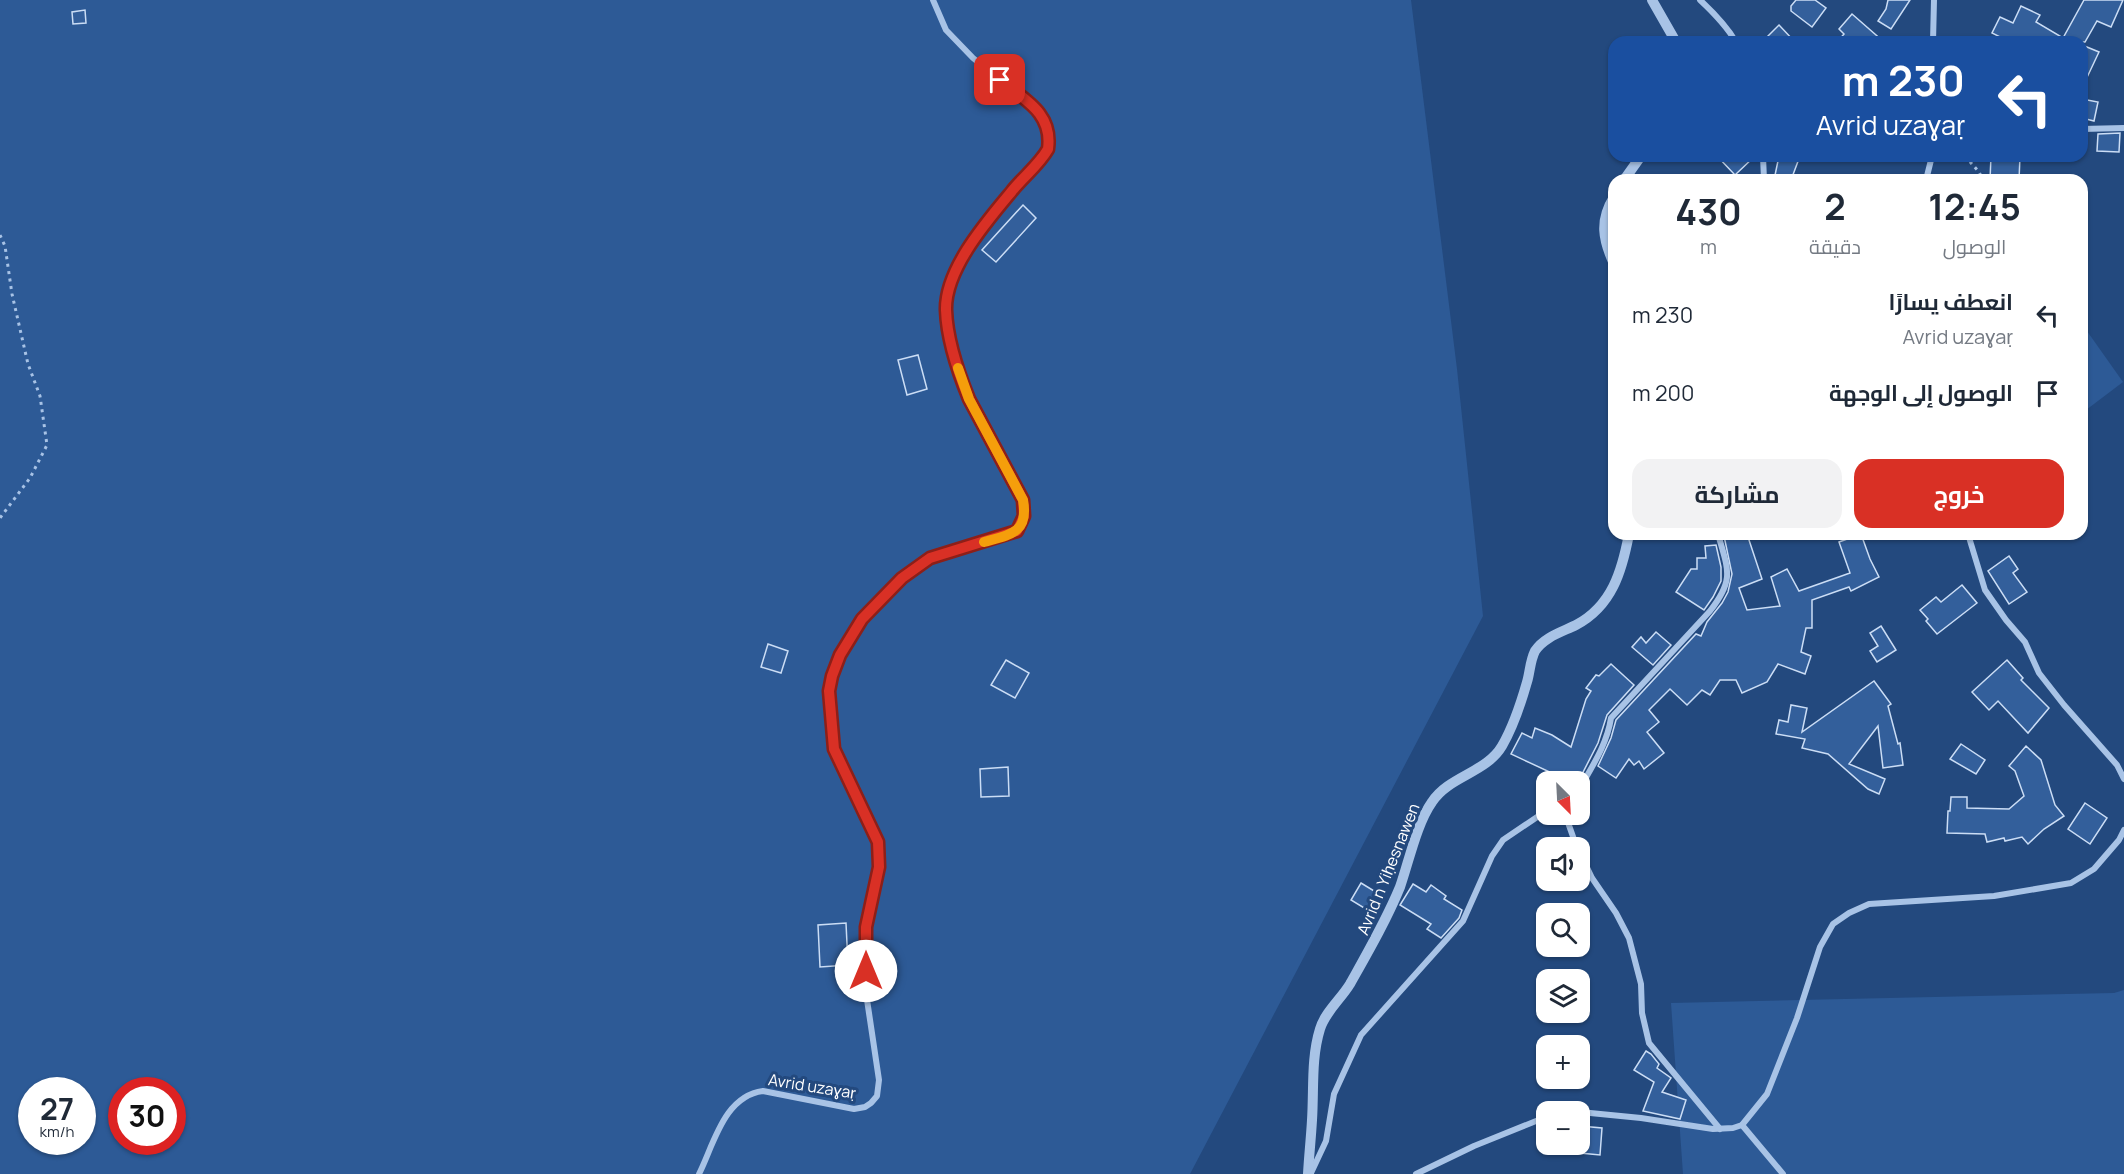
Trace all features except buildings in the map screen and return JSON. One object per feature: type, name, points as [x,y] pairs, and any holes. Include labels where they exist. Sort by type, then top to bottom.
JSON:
[{"type":"street","name":"Avrid uzaɣaṛ","points":[[699,1174],[729,1112],[750,1092],[763,1091],[854,1109],[865,1107],[877,1096],[879,1080],[867,1004],[866,927],[879,867],[878,842],[834,749],[829,691],[832,676],[840,655],[862,619],[902,578],[930,558],[1017,531],[1024,516],[1023,500],[962,383],[952,346],[946,309],[950,286],[976,236],[1012,190],[1044,156],[1048,149],[1048,129],[1042,115],[973,58],[946,30],[933,0]]},
{"type":"street","points":[[1652,0],[1673,36]]},
{"type":"street","points":[[1700,0],[1714,12],[1732,36]]},
{"type":"street","points":[[1933,36],[1934,0]]},
{"type":"street","points":[[2088,129],[2124,128]]},
{"type":"street","points":[[1608,212],[1603,238],[1608,250]]},
{"type":"street","name":"Avrid n Yiḥesnawen","points":[[1309,1174],[1313,1079],[1316,1044],[1321,1027],[1325,1017],[1347,989],[1380,930],[1431,803],[1441,789],[1491,759],[1502,747],[1527,683],[1536,649],[1559,632],[1576,625],[1595,612],[1611,593],[1627,540]]},
{"type":"street","points":[[1590,771],[1602,750],[1609,732],[1611,718],[1723,595],[1728,578],[1719,540]]},
{"type":"street","points":[[1970,540],[1985,590],[2025,642],[2039,673],[2117,765],[2124,779]]},
{"type":"street","points":[[1309,1174],[1326,1142],[1334,1094],[1361,1035],[1463,921],[1492,856],[1503,840],[1536,818]]},
{"type":"street","points":[[1590,1113],[1720,1129],[1742,1125],[1767,1094],[1797,1018],[1820,947],[1833,924],[1849,913],[1869,904],[1994,896],[2071,883],[2094,869],[2119,840],[2124,830]]},
{"type":"street","points":[[1590,874],[1616,913],[1629,938],[1641,984],[1642,1013],[1649,1042],[1720,1129]]},
{"type":"street","points":[[1416,1174],[1474,1146],[1536,1121]]},
{"type":"street","points":[[1742,1125],[1783,1174]]},
{"type":"path","points":[[1970,162],[1980,174]]},
{"type":"path","points":[[0,235],[5,246],[12,294],[28,364],[40,396],[46,445],[30,478],[0,518]]},
{"type":"shaded area","points":[[0,0],[1411,0],[1457,369],[1483,616],[1190,1174],[0,1174]]},
{"type":"shaded area","points":[[2088,332],[2123,382],[2088,408]]},
{"type":"shaded area","points":[[2124,990],[2124,1174],[1683,1174],[1671,1003],[2114,993]]},
{"type":"slow traffic","points":[[958,368],[969,399],[1023,500],[1025,509],[1017,531],[984,542]]},
{"type":"route","points":[[866,971],[866,927],[879,867],[878,842],[834,749],[829,691],[832,676],[840,655],[862,619],[902,578],[930,558],[1017,531],[1024,516],[1023,500],[962,383],[950,337],[946,309],[950,286],[976,236],[1048,149],[1048,129],[1042,115],[1000,80]]}]
